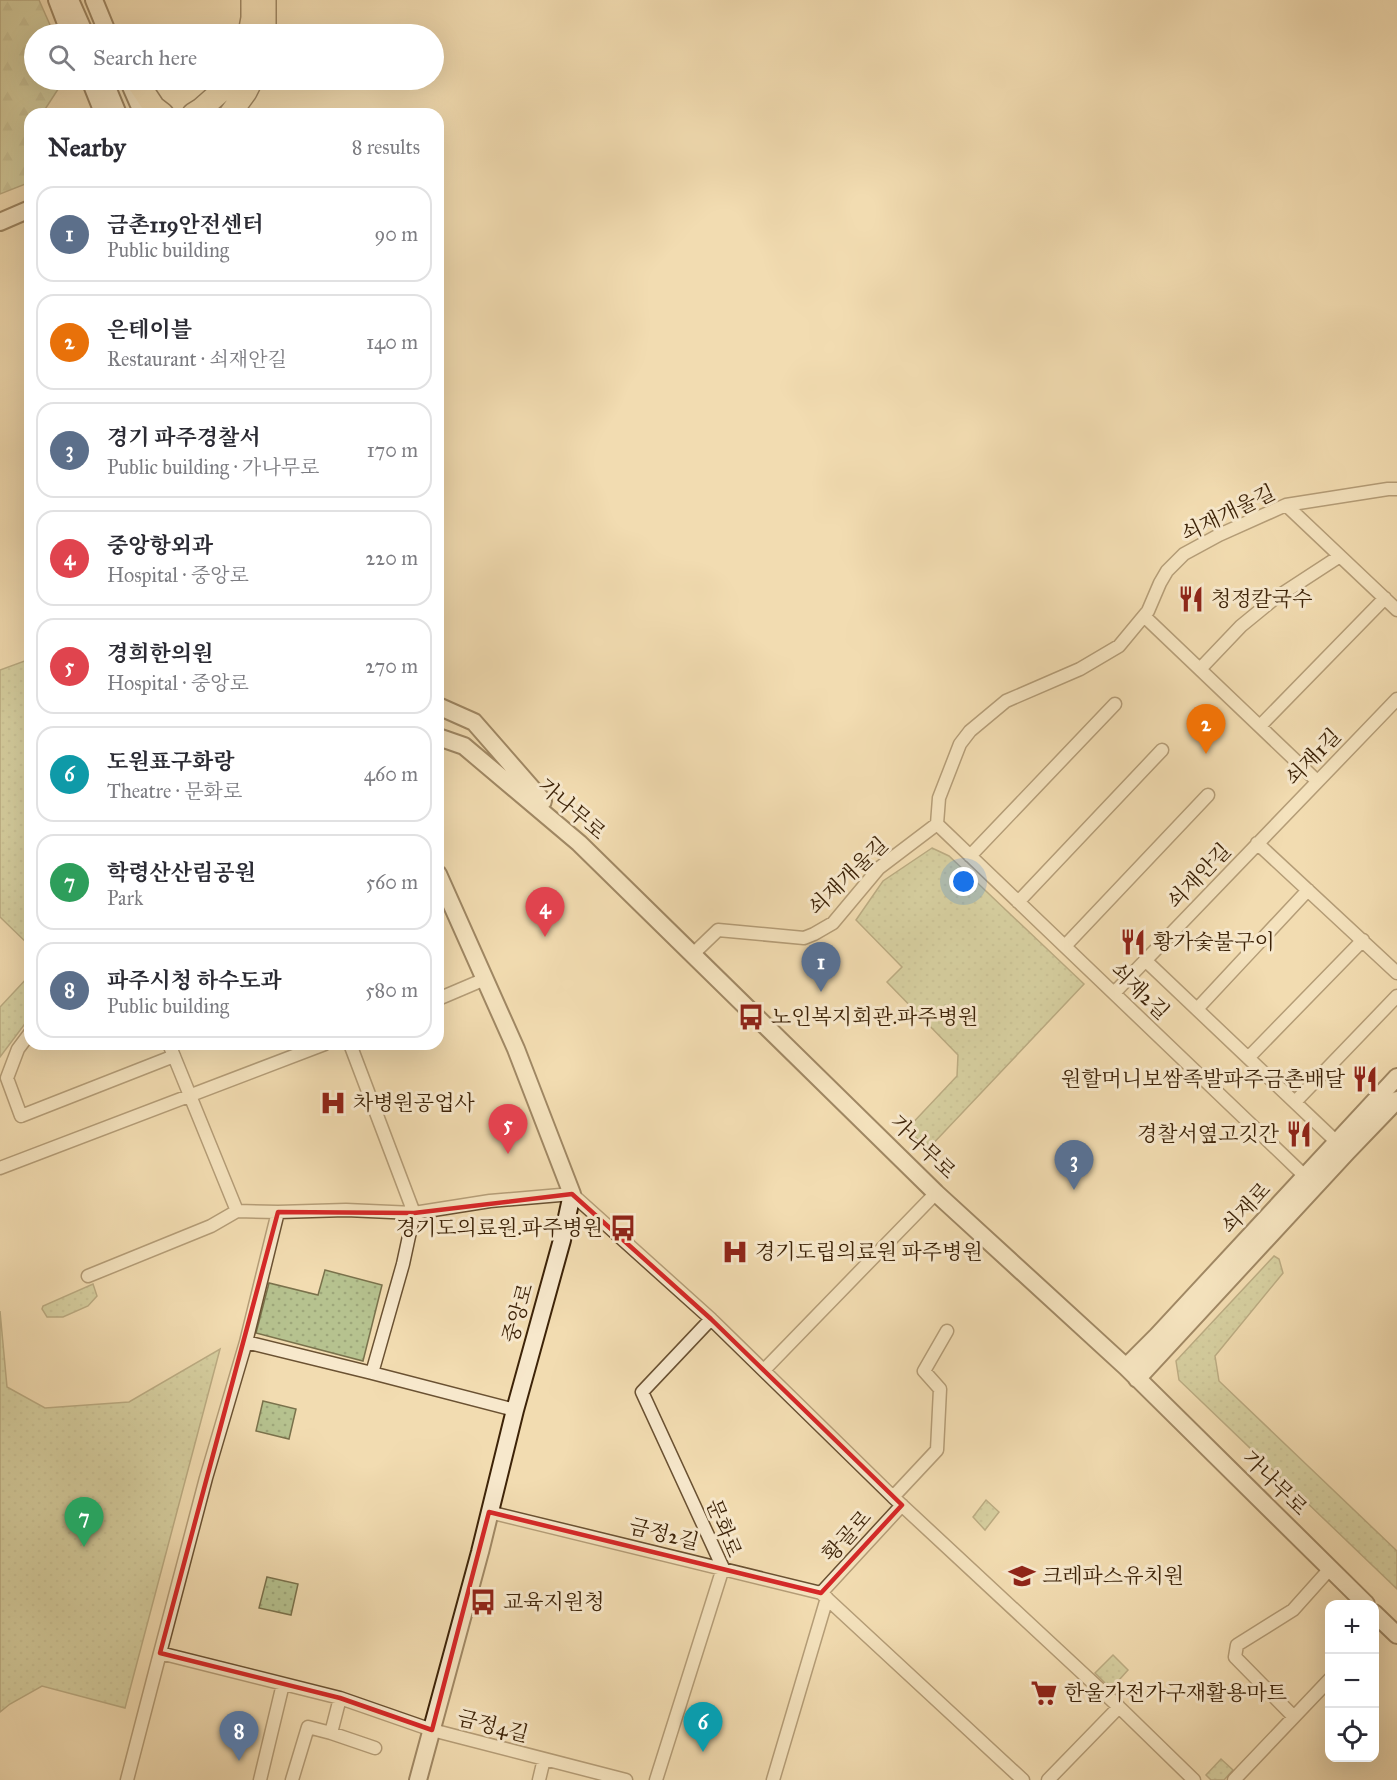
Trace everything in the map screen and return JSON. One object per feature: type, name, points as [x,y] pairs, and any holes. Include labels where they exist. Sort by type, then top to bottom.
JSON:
[{"type":"highway","points":[[251,24],[252,0]]},
{"type":"highway","points":[[265,24],[266,0]]},
{"type":"highway","points":[[143,90],[155,108]]},
{"type":"highway","points":[[203,108],[237,91]]},
{"type":"highway","points":[[216,108],[237,91]]},
{"type":"highway","points":[[232,108],[237,91]]},
{"type":"street","points":[[57,0],[66,24]]},
{"type":"street","points":[[70,0],[81,24]]},
{"type":"street","points":[[94,0],[104,24]]},
{"type":"street","points":[[94,90],[101,108]]},
{"type":"street","points":[[108,90],[116,108]]},
{"type":"street","points":[[132,90],[140,108]]},
{"type":"street","points":[[0,222],[24,212]]},
{"type":"street","name":"쇠재개울길","points":[[693,954],[718,930],[804,938],[833,923],[879,868],[937,824],[939,798],[960,744],[970,731],[1006,701],[1080,669],[1119,646],[1148,611],[1167,571],[1184,554],[1219,535],[1286,505],[1394,492]]},
{"type":"street","points":[[1286,505],[1397,610]]},
{"type":"street","points":[[1200,669],[1241,626],[1274,599],[1341,556]]},
{"type":"street","points":[[1260,726],[1385,598]]},
{"type":"street","points":[[1144,616],[1317,781]]},
{"type":"street","name":"쇠재1길","points":[[1257,843],[1397,699]]},
{"type":"street","points":[[970,856],[1115,704]]},
{"type":"street","points":[[444,709],[474,722],[579,843]]},
{"type":"street","name":"가나무로","points":[[444,739],[465,746],[579,843],[936,1192],[1132,1373],[1361,1600]]},
{"type":"street","points":[[1018,902],[1162,750]]},
{"type":"street","points":[[1065,946],[1208,795]]},
{"type":"street","name":"쇠재2길","points":[[937,824],[1310,1181]]},
{"type":"street","name":"쇠재안길","points":[[1114,993],[1257,843],[1397,973]]},
{"type":"street","points":[[444,887],[516,1049],[572,1194],[711,1319],[897,1501],[1119,1707],[1194,1780]]},
{"type":"street","points":[[1197,1009],[1308,890]]},
{"type":"street","points":[[1248,1058],[1363,940]]},
{"type":"street","points":[[1146,960],[1342,1147]]},
{"type":"street","points":[[444,996],[485,979]]},
{"type":"street","points":[[1294,1102],[1397,996]]},
{"type":"street","points":[[24,1046],[7,1078],[21,1116],[171,1050],[237,1211]]},
{"type":"street","points":[[0,1168],[309,1050]]},
{"type":"street","points":[[352,1050],[414,1213],[403,1264],[372,1374]]},
{"type":"street","points":[[1132,1373],[1342,1147],[1397,1077]]},
{"type":"street","points":[[1342,1147],[1397,1100]]},
{"type":"street","points":[[764,1370],[936,1192]]},
{"type":"street","points":[[88,1276],[211,1226],[237,1211],[346,1210],[414,1213],[490,1201],[572,1194]]},
{"type":"street","name":"중앙로","points":[[418,1780],[562,1240],[572,1194]]},
{"type":"street","points":[[127,1780],[206,1478],[246,1342],[278,1212]]},
{"type":"street","name":"문화로","points":[[656,1780],[723,1568],[642,1392],[711,1319]]},
{"type":"street","name":"황골로","points":[[824,1596],[937,1450],[940,1389],[924,1371],[947,1331]]},
{"type":"street","points":[[246,1342],[515,1410]]},
{"type":"street","name":"금정2길","points":[[489,1512],[723,1568],[824,1596],[1023,1780]]},
{"type":"street","points":[[1294,1717],[1235,1657],[1237,1645],[1293,1610],[1327,1572]]},
{"type":"street","points":[[773,1780],[824,1596]]},
{"type":"street","points":[[1379,1623],[1397,1635]]},
{"type":"street","name":"금정4길","points":[[160,1653],[340,1698],[432,1730],[627,1780]]},
{"type":"street","points":[[1234,1780],[1325,1683]]},
{"type":"street","points":[[260,1780],[283,1684]]},
{"type":"street","points":[[331,1733],[340,1698]]},
{"type":"street","points":[[1048,1780],[1119,1707]]},
{"type":"street","points":[[292,1780],[308,1727],[375,1748]]},
{"type":"street","name":"금정4길","points":[[538,1780],[544,1759]]},
{"type":"highlighted area","points":[[572,1194],[711,1319],[902,1505],[821,1593],[489,1512],[432,1730],[340,1698],[160,1653],[278,1212],[414,1213]]},
{"type":"green space","points":[[0,0],[39,0],[50,24],[24,24],[24,90],[58,90],[46,108],[24,108],[24,185],[0,194]]},
{"type":"green space","points":[[24,661],[24,940],[0,917],[0,670]]},
{"type":"green space","points":[[932,848],[949,856],[1084,984],[928,1149],[907,1129],[957,1076],[958,1055],[887,982],[902,967],[856,920],[883,881]]},
{"type":"green space","points":[[24,981],[24,1025],[0,1057],[0,1007]]},
{"type":"green space","points":[[1274,1256],[1279,1259],[1283,1273],[1215,1356],[1219,1381],[1397,1551],[1397,1589],[1179,1380],[1176,1361]]},
{"type":"green space","points":[[325,1270],[382,1285],[363,1361],[256,1333],[269,1283],[318,1295]]},
{"type":"green space","points":[[93,1284],[97,1296],[88,1306],[63,1317],[47,1317],[42,1309],[43,1306]]},
{"type":"green space","points":[[0,1311],[7,1387],[45,1408],[129,1402],[220,1349],[125,1708],[42,1686],[0,1712]]},
{"type":"green space","points":[[263,1401],[296,1409],[289,1439],[256,1431]]},
{"type":"green space","points":[[986,1500],[999,1512],[985,1530],[973,1517]]},
{"type":"green space","points":[[267,1577],[298,1584],[291,1615],[259,1608]]},
{"type":"green space","points":[[1113,1655],[1128,1670],[1111,1689],[1095,1673]]},
{"type":"green space","points":[[1221,1759],[1233,1770],[1224,1780],[1211,1780],[1206,1775]]},
{"type":"place","name":"청정칼국수","points":[[1191,599]]},
{"type":"place","name":"은테이블","points":[[1206,754]]},
{"type":"place","name":"중앙항외과","points":[[545,937]]},
{"type":"place","name":"황가숯불구이","points":[[1133,942]]},
{"type":"place","name":"금촌119안전센터","points":[[821,992]]},
{"type":"place","name":"노인복지회관.파주병원","points":[[751,1017]]},
{"type":"place","name":"원할머니보쌈족발파주금촌배달","points":[[1365,1079]]},
{"type":"place","name":"차병원공업사","points":[[333,1103]]},
{"type":"place","name":"경찰서옆고깃간","points":[[1299,1134]]},
{"type":"place","name":"경희한의원","points":[[508,1154]]},
{"type":"place","name":"경기 파주경찰서","points":[[1074,1190]]},
{"type":"place","name":"경기도의료원.파주병원","points":[[623,1228]]},
{"type":"place","name":"경기도립의료원 파주병원","points":[[735,1252]]},
{"type":"place","name":"학령산산림공원","points":[[84,1547]]},
{"type":"place","name":"크레파스유치원","points":[[1022,1576]]},
{"type":"place","name":"교육지원청","points":[[483,1602]]},
{"type":"place","name":"한울가전가구재활용마트","points":[[1044,1693]]},
{"type":"place","name":"도원표구화랑","points":[[703,1752]]},
{"type":"place","name":"파주시청 하수도과","points":[[239,1761]]}]
